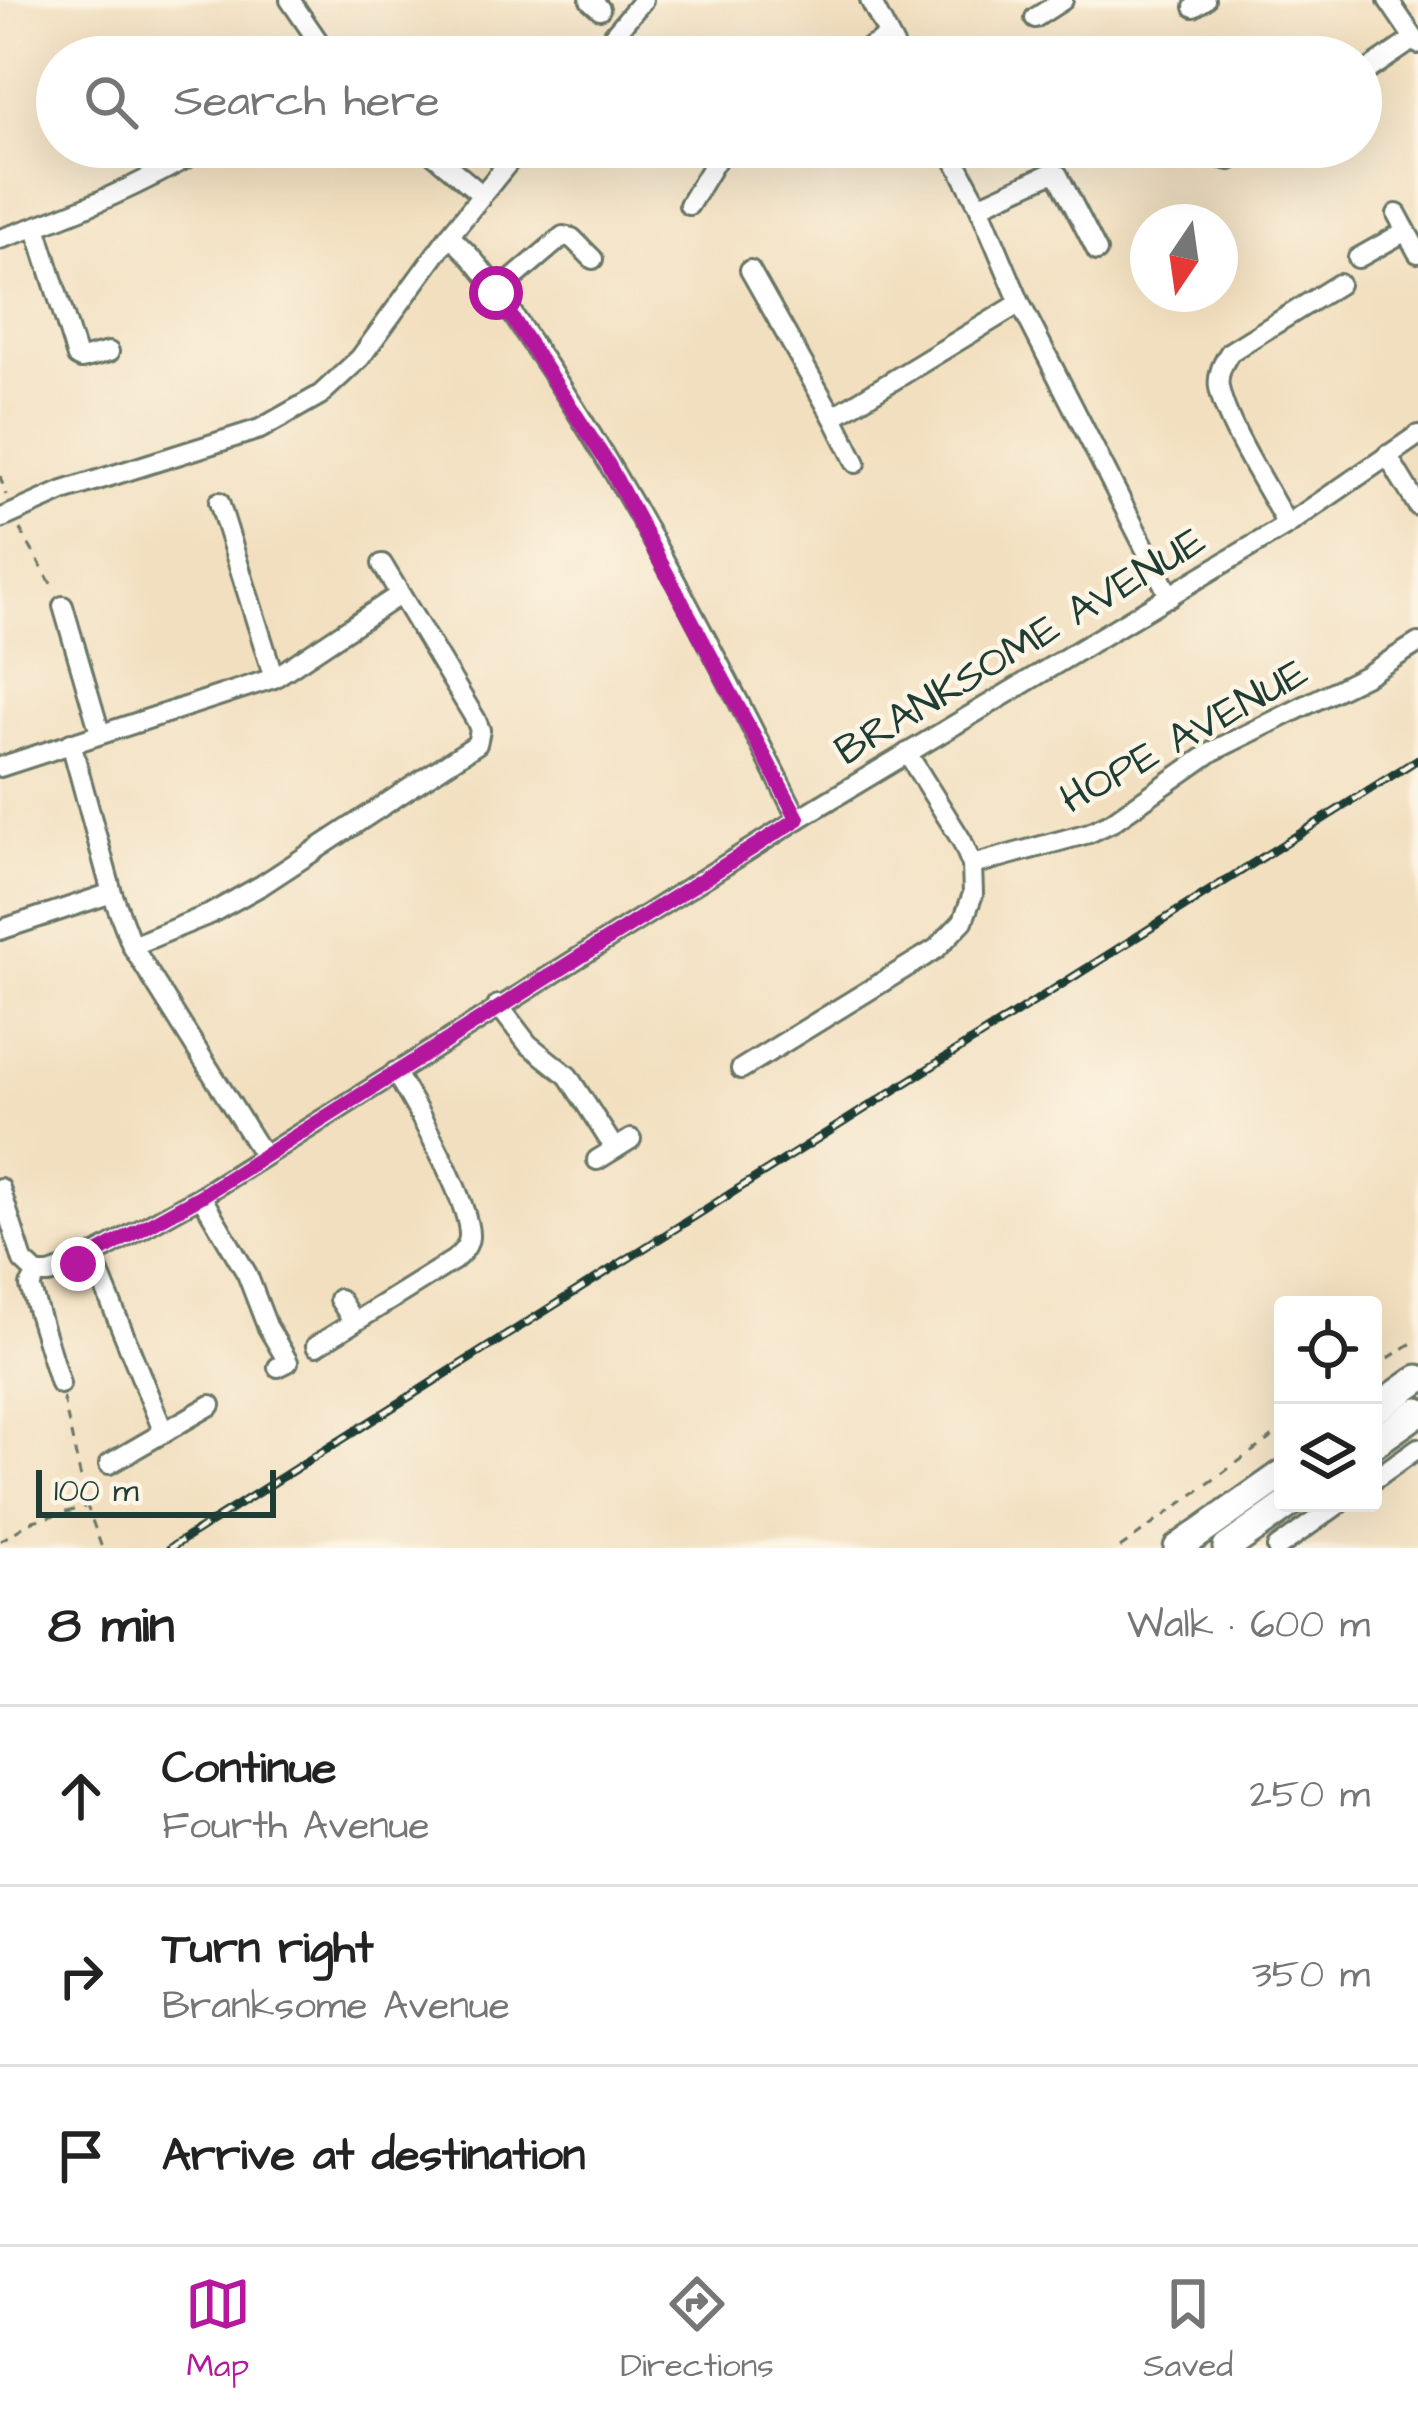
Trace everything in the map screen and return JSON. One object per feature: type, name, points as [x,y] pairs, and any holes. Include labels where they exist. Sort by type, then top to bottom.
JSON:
[{"type":"highway","points":[[1382,1405],[1418,1379]]},
{"type":"highway","points":[[1382,1438],[1418,1412]]},
{"type":"highway","points":[[1178,1548],[1274,1480]]},
{"type":"highway","points":[[1227,1548],[1277,1512]]},
{"type":"street","points":[[290,0],[314,36]]},
{"type":"street","points":[[613,36],[643,0]]},
{"type":"street","points":[[870,0],[888,36]]},
{"type":"street","points":[[1035,18],[1063,0]]},
{"type":"street","points":[[1382,62],[1416,42],[1388,0]]},
{"type":"street","points":[[0,239],[123,193],[168,168]]},
{"type":"street","points":[[450,168],[482,194]]},
{"type":"street","points":[[7,515],[63,491],[213,446],[293,412],[320,395],[360,358],[503,168]]},
{"type":"street","points":[[689,205],[711,168]]},
{"type":"street","points":[[959,168],[1020,303],[1170,597]]},
{"type":"street","points":[[979,206],[1049,174],[1058,175],[1097,250]]},
{"type":"street","points":[[1358,258],[1401,223],[1418,253]]},
{"type":"street","points":[[36,227],[76,357],[109,352]]},
{"type":"street","points":[[449,236],[466,250],[496,293],[608,464],[798,819]]},
{"type":"street","points":[[496,293],[563,236],[572,238],[593,259]]},
{"type":"street","points":[[750,270],[856,463]]},
{"type":"street","points":[[1287,525],[1226,409],[1218,386],[1220,369],[1230,352],[1340,284]]},
{"type":"street","points":[[832,416],[1020,303]]},
{"type":"street","name":"BRANKSOME AVENUE","points":[[37,1274],[58,1272],[92,1256],[201,1196],[798,819],[1287,525],[1418,435]]},
{"type":"street","points":[[1387,455],[1418,506]]},
{"type":"street","points":[[219,502],[274,678]]},
{"type":"street","points":[[133,946],[210,914],[262,885],[477,744],[476,720],[382,564]]},
{"type":"street","points":[[0,767],[274,678],[399,595]]},
{"type":"street","points":[[63,606],[100,734]]},
{"type":"street","name":"HOPE AVENUE","points":[[972,865],[1100,827],[1214,752],[1418,644]]},
{"type":"street","points":[[71,743],[112,893],[133,946],[263,1155]]},
{"type":"street","points":[[741,1069],[951,938],[963,921],[973,894],[972,865],[907,752]]},
{"type":"street","points":[[0,930],[112,893]]},
{"type":"street","points":[[498,1005],[527,1044],[568,1076],[623,1144],[597,1160]]},
{"type":"street","points":[[316,1346],[454,1260],[467,1245],[468,1228],[433,1136],[395,1072]]},
{"type":"street","points":[[0,1188],[22,1261],[37,1274],[30,1286],[60,1384]]},
{"type":"street","points":[[201,1196],[247,1274],[267,1326],[288,1361],[278,1367]]},
{"type":"street","points":[[92,1256],[164,1433]]},
{"type":"street","points":[[339,1299],[354,1322]]},
{"type":"street","points":[[109,1464],[211,1405]]},
{"type":"street","points":[[1382,1474],[1418,1448]]},
{"type":"street","points":[[1277,1548],[1327,1512]]},
{"type":"path","points":[[0,476],[7,515],[63,606]]},
{"type":"path","points":[[1382,1362],[1418,1339]]},
{"type":"path","points":[[60,1384],[87,1506],[102,1548]]},
{"type":"path","points":[[1120,1548],[1274,1436]]},
{"type":"path","points":[[0,1541],[33,1521],[87,1506]]},
{"type":"railway","points":[[170,1548],[1418,759]]},
{"type":"route","points":[[78,1264],[201,1196],[798,819],[608,464],[496,293]]}]
